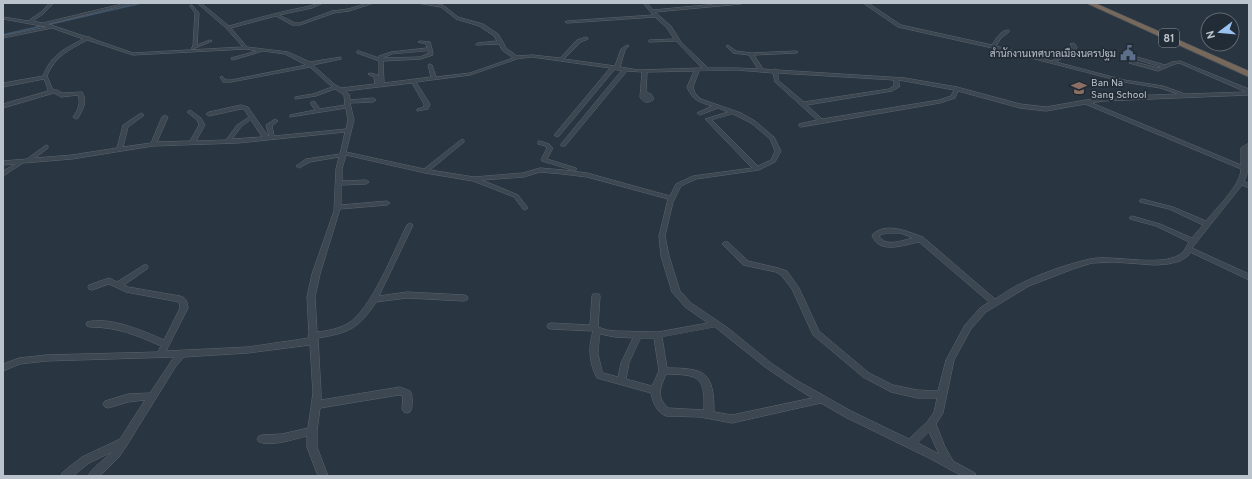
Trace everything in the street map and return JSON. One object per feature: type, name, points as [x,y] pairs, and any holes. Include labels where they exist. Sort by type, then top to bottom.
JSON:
[{"type":"highway","name":"81","points":[[1089,3],[1249,74]]},
{"type":"highway","name":"81","points":[[1103,3],[1249,66]]},
{"type":"street","points":[[30,21],[42,13],[52,3]]},
{"type":"street","points":[[3,37],[131,3]]},
{"type":"street","points":[[199,3],[228,27],[246,48]]},
{"type":"street","points":[[228,27],[321,3]]},
{"type":"street","points":[[276,15],[298,24],[333,12],[348,10],[372,3]]},
{"type":"street","points":[[419,3],[442,4],[456,18],[486,28],[496,35],[504,49],[515,57]]},
{"type":"street","points":[[645,3],[651,11],[669,27],[677,40],[706,69]]},
{"type":"street","points":[[651,11],[741,3]]},
{"type":"street","points":[[865,3],[900,26],[994,47],[1124,81],[1169,89],[1184,95]]},
{"type":"street","points":[[192,6],[197,13],[192,49]]},
{"type":"street","points":[[567,22],[656,16]]},
{"type":"street","points":[[3,18],[48,25],[133,54],[192,49],[209,50],[246,48],[268,50],[292,55],[310,65],[346,94],[351,120],[338,183],[337,207],[312,286],[310,308],[312,339],[317,374],[312,446],[323,476]]},
{"type":"street","points":[[994,47],[999,37],[1007,31]]},
{"type":"street","points":[[50,92],[51,89],[45,76],[47,67],[65,50],[88,38]]},
{"type":"street","points":[[561,60],[579,41],[586,38]]},
{"type":"street","points":[[650,41],[677,40]]},
{"type":"street","points":[[192,49],[210,41]]},
{"type":"street","points":[[359,52],[380,60],[425,57],[431,54],[428,43],[420,42]]},
{"type":"street","points":[[478,44],[501,43]]},
{"type":"street","points":[[1053,62],[1074,48],[1075,46],[1072,44]]},
{"type":"street","points":[[557,135],[615,68],[623,50],[627,46]]},
{"type":"street","points":[[728,46],[735,52],[751,54],[796,52]]},
{"type":"street","points":[[380,60],[391,53],[430,49]]},
{"type":"street","points":[[233,59],[268,50]]},
{"type":"street","points":[[751,54],[761,70]]},
{"type":"street","points":[[297,98],[339,88],[414,83],[423,84],[424,80],[479,72],[515,57],[532,56],[625,70],[775,70],[897,78],[957,89],[1039,109],[1060,108],[1085,101],[1103,99],[1249,92]]},
{"type":"street","points":[[222,77],[225,81],[239,80],[338,58]]},
{"type":"street","points":[[1166,67],[1137,58],[1131,63],[1158,70],[1166,67],[1174,62],[1180,62],[1249,92]]},
{"type":"street","points":[[380,60],[380,85]]},
{"type":"street","points":[[430,65],[434,78]]},
{"type":"street","points":[[563,145],[625,70]]},
{"type":"street","points":[[697,70],[690,84],[693,94],[703,102],[734,112],[753,122],[772,138],[776,145],[776,156],[767,165],[757,169],[687,180],[678,185],[671,198],[662,236],[662,245],[672,281],[681,299],[716,324],[768,366],[822,399],[971,476]]},
{"type":"street","points":[[775,70],[777,81],[821,121]]},
{"type":"street","points":[[643,93],[645,71]]},
{"type":"street","points":[[370,74],[376,76],[380,85]]},
{"type":"street","points":[[3,85],[45,76]]},
{"type":"street","points":[[803,104],[890,90],[896,87],[897,78]]},
{"type":"street","points":[[414,83],[427,104],[426,108],[419,110]]},
{"type":"street","points":[[800,125],[940,101],[952,97],[957,89]]},
{"type":"street","points":[[3,106],[55,91],[61,95],[80,93],[83,99],[81,108],[76,117]]},
{"type":"street","points":[[292,116],[373,100]]},
{"type":"street","points":[[1085,101],[1244,168]]},
{"type":"street","points":[[313,103],[318,110]]},
{"type":"street","points":[[209,114],[244,107],[269,138]]},
{"type":"street","points":[[700,113],[716,107]]},
{"type":"street","points":[[190,112],[199,119],[202,125],[192,142]]},
{"type":"street","points":[[734,112],[708,119],[757,169]]},
{"type":"street","points":[[119,150],[125,126],[141,115]]},
{"type":"street","points":[[153,144],[165,117]]},
{"type":"street","points":[[228,141],[239,126],[252,117]]},
{"type":"street","points":[[269,138],[269,125],[275,121]]},
{"type":"street","points":[[3,163],[25,162],[119,150],[153,144],[228,141],[349,130]]},
{"type":"street","points":[[425,171],[462,141]]},
{"type":"street","points":[[540,143],[547,145],[550,148],[544,160],[575,170],[578,173]]},
{"type":"street","points":[[910,445],[932,424],[938,413],[950,360],[956,346],[976,316],[994,303],[1026,284],[1070,267],[1102,260],[1155,263],[1168,262],[1185,254],[1193,241],[1240,182],[1244,174],[1244,148],[1249,145]]},
{"type":"street","points":[[3,174],[25,162],[46,147]]},
{"type":"street","points":[[299,166],[308,160],[343,154],[425,171],[474,179],[516,196],[525,208]]},
{"type":"street","points":[[474,179],[524,175],[540,170],[578,173],[671,198]]},
{"type":"street","points":[[338,183],[366,182]]},
{"type":"street","points":[[1240,182],[1249,186]]},
{"type":"street","points":[[1142,201],[1171,208],[1207,224]]},
{"type":"street","points":[[337,207],[387,203]]},
{"type":"street","points":[[1132,218],[1158,225],[1193,241]]},
{"type":"street","points":[[3,368],[19,361],[40,358],[276,348],[312,339],[350,326],[358,321],[373,300],[410,225]]},
{"type":"street","points":[[921,239],[886,245],[877,240],[875,235],[883,232],[896,231],[909,233],[921,239],[994,303]]},
{"type":"street","points":[[726,244],[746,263],[778,270],[784,273],[795,288],[816,333],[866,376],[891,388],[911,393],[942,395]]},
{"type":"street","points":[[1189,249],[1249,277]]},
{"type":"street","points":[[118,285],[144,267]]},
{"type":"street","points":[[92,287],[108,281],[126,289],[180,299],[183,301],[184,308],[161,353]]},
{"type":"street","points":[[373,300],[407,295],[464,298]]},
{"type":"street","points":[[596,296],[594,339],[597,372],[604,378],[655,390]]},
{"type":"street","points":[[90,324],[114,324],[131,329],[165,344]]},
{"type":"street","points":[[551,326],[595,329],[615,333],[658,335],[716,324]]},
{"type":"street","points":[[621,382],[625,363],[639,334]]},
{"type":"street","points":[[658,335],[663,371],[655,390],[658,404],[666,412],[709,414],[732,419],[822,399]]},
{"type":"street","points":[[93,476],[108,463],[124,442],[173,364],[183,353]]},
{"type":"street","points":[[663,371],[688,371],[696,372],[703,376],[710,397],[709,414]]},
{"type":"street","points":[[315,405],[400,391],[407,394],[407,409]]},
{"type":"street","points":[[108,404],[138,397],[153,396]]},
{"type":"street","points":[[932,424],[941,449],[950,465]]},
{"type":"street","points":[[262,439],[282,438],[312,431]]},
{"type":"street","points":[[66,476],[86,459],[124,442]]},
{"type":"waterway","points":[[3,35],[143,3]]},
{"type":"place","name":"สำนักงานเทศบาลเมืองนครปฐม","points":[[1128,53]]},
{"type":"place","name":"Ban Na Sang School","points":[[1079,88]]}]
